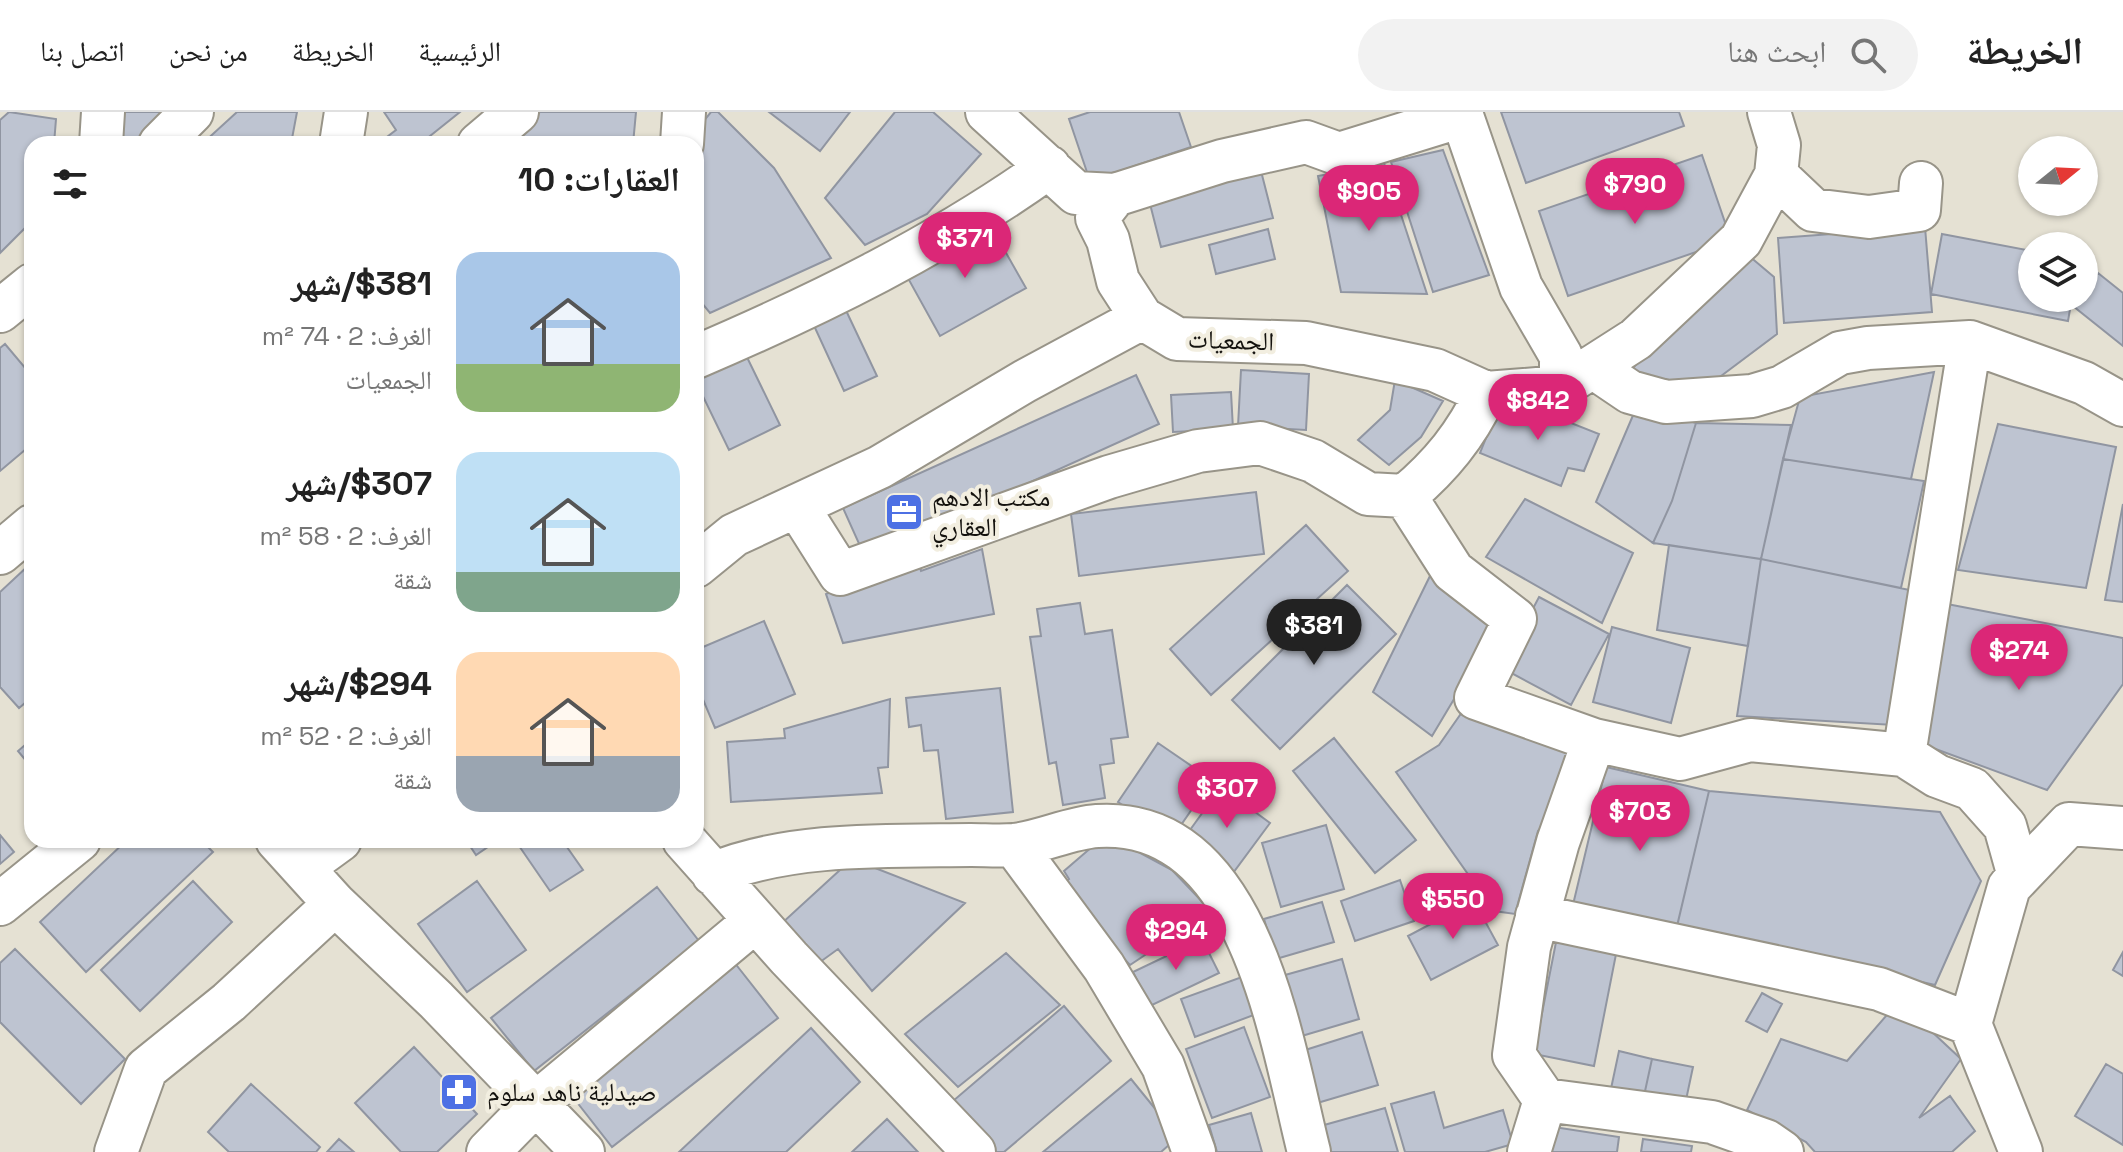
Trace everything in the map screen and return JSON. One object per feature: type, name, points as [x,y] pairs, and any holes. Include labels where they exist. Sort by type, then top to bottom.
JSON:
[{"type":"street","points":[[102,136],[103,112]]},
{"type":"street","points":[[168,136],[192,112]]},
{"type":"street","points":[[342,136],[346,112]]},
{"type":"street","points":[[488,136],[517,112]]},
{"type":"street","points":[[682,136],[684,112]]},
{"type":"street","points":[[987,112],[1076,193],[1115,195],[1164,177],[1306,142],[1339,154],[1370,127],[1462,116],[1521,287],[1561,356],[1577,377],[1666,402],[1752,396],[1782,387],[1809,368],[1854,351],[1970,342],[2084,383],[2123,405]]},
{"type":"street","points":[[797,506],[840,574],[1109,477],[1198,451],[1260,443],[1313,461],[1368,494],[1405,496],[1449,453],[1469,428],[1486,393],[1577,377],[1636,339],[1741,240],[1776,175],[1779,145],[1769,112]]},
{"type":"street","points":[[704,354],[770,326],[934,242],[1049,167]]},
{"type":"street","points":[[1776,175],[1813,210],[1869,217],[1919,210],[1921,183]]},
{"type":"street","name":"الجمعيات","points":[[1115,195],[1097,218],[1108,240],[1118,281],[1142,318],[1177,339],[1306,343],[1435,370],[1486,393]]},
{"type":"street","points":[[0,311],[24,292]]},
{"type":"street","points":[[704,559],[734,535],[880,467],[1025,381],[1142,318]]},
{"type":"street","points":[[1904,755],[1970,342]]},
{"type":"street","points":[[1405,496],[1453,571],[1515,619],[1476,698],[1594,740],[1680,759],[1750,740],[1904,755],[1937,776],[1972,789],[2005,826],[2019,876]]},
{"type":"street","points":[[0,553],[24,533]]},
{"type":"street","points":[[1594,740],[1558,842],[1529,947],[1514,1055],[1545,1100],[1712,1122],[1766,1141],[1782,1152]]},
{"type":"street","points":[[2021,1152],[1970,1024],[2009,887],[2069,824],[2123,828]]},
{"type":"street","points":[[713,874],[743,862],[837,850],[1014,845],[1097,826],[1143,831],[1194,856],[1226,894],[1265,979],[1309,1152]]},
{"type":"street","points":[[1014,845],[1104,967],[1163,1066],[1194,1152]]},
{"type":"street","points":[[0,904],[69,848]]},
{"type":"street","points":[[311,848],[290,854],[335,904],[436,1000],[534,1105],[583,1152]]},
{"type":"street","points":[[691,848],[755,921],[974,1152]]},
{"type":"street","points":[[116,1152],[146,1069],[229,1002],[335,904]]},
{"type":"street","points":[[1537,916],[1879,989],[1970,1024]]},
{"type":"street","points":[[488,1152],[534,1105],[755,921]]},
{"type":"street","points":[[1529,1152],[1545,1100]]},
{"type":"building","points":[[9,112],[56,119],[55,136],[24,136],[24,229],[0,253],[0,120]]},
{"type":"building","points":[[116,112],[166,112],[144,136],[114,136]]},
{"type":"building","points":[[237,112],[297,112],[292,136],[211,136]]},
{"type":"building","points":[[384,112],[460,112],[430,136],[388,136],[396,130]]},
{"type":"building","points":[[540,112],[636,112],[634,136],[511,136]]},
{"type":"building","points":[[711,112],[718,112],[774,168],[831,258],[710,313],[704,306],[702,123]]},
{"type":"building","points":[[769,112],[850,112],[820,151]]},
{"type":"building","points":[[895,112],[933,112],[981,154],[927,214],[865,245],[825,198]]},
{"type":"building","points":[[1090,112],[1179,112],[1191,147],[1090,181],[1069,119]]},
{"type":"building","points":[[1501,112],[1679,112],[1684,126],[1526,183]]},
{"type":"building","points":[[1443,150],[1489,275],[1433,292],[1391,162]]},
{"type":"building","points":[[1702,155],[1731,240],[1568,296],[1539,211]]},
{"type":"building","points":[[1384,163],[1427,294],[1341,292],[1318,176]]},
{"type":"building","points":[[1261,171],[1273,218],[1161,247],[1149,200]]},
{"type":"building","points":[[989,223],[1026,288],[940,336],[904,271]]},
{"type":"building","points":[[1925,227],[1932,312],[1784,323],[1778,238]]},
{"type":"building","points":[[1268,229],[1275,259],[1216,274],[1209,245]]},
{"type":"building","points":[[1942,234],[2018,248],[2018,311],[1931,294]]},
{"type":"building","points":[[1742,250],[1774,277],[1777,334],[1709,385],[1649,385],[1632,369]]},
{"type":"building","points":[[2098,273],[2123,293],[2123,346],[2080,312],[2098,312]]},
{"type":"building","points":[[842,302],[877,376],[844,391],[810,317]]},
{"type":"building","points":[[2022,312],[2070,312],[2068,321]]},
{"type":"building","points":[[5,344],[24,367],[24,451],[0,471],[0,348]]},
{"type":"building","points":[[742,347],[780,425],[729,450],[704,398],[704,366]]},
{"type":"building","points":[[1241,370],[1309,374],[1306,430],[1238,426]]},
{"type":"building","points":[[1934,372],[1911,479],[1783,459],[1800,397]]},
{"type":"building","points":[[1136,375],[1159,424],[865,557],[843,508]]},
{"type":"building","points":[[1395,380],[1443,401],[1421,437],[1389,465],[1358,440],[1390,410]]},
{"type":"building","points":[[1231,392],[1233,429],[1173,432],[1171,395]]},
{"type":"building","points":[[1503,396],[1599,434],[1584,471],[1568,468],[1561,486],[1480,453]]},
{"type":"building","points":[[1637,406],[1696,423],[1672,501],[1653,543],[1596,502]]},
{"type":"building","points":[[1696,423],[1791,425],[1761,559],[1653,543],[1672,501]]},
{"type":"building","points":[[1998,424],[2116,447],[2086,588],[1958,570]]},
{"type":"building","points":[[1783,459],[1924,481],[1901,588],[1761,559]]},
{"type":"building","points":[[1256,492],[1264,554],[1079,576],[1071,514]]},
{"type":"building","points":[[1525,499],[1633,553],[1602,623],[1486,557]]},
{"type":"building","points":[[2123,504],[2123,602],[2105,600]]},
{"type":"building","points":[[1306,525],[1348,571],[1211,695],[1170,649]]},
{"type":"building","points":[[1669,545],[1761,559],[1748,646],[1657,630]]},
{"type":"building","points":[[982,549],[994,614],[843,643],[826,594],[917,558],[921,571]]},
{"type":"building","points":[[1761,559],[1919,592],[1894,725],[1737,716]]},
{"type":"building","points":[[24,570],[24,704],[19,708],[0,687],[0,592]]},
{"type":"building","points":[[1430,576],[1503,617],[1432,736],[1373,692]]},
{"type":"building","points":[[1347,585],[1396,634],[1280,749],[1232,700]]},
{"type":"building","points":[[1539,597],[1609,634],[1571,705],[1502,668]]},
{"type":"building","points":[[1080,603],[1085,634],[1112,630],[1128,737],[1111,739],[1114,763],[1100,765],[1105,798],[1063,805],[1056,762],[1049,764],[1030,637],[1041,636],[1037,609]]},
{"type":"building","points":[[1947,604],[2123,638],[2123,684],[2047,790],[1922,744]]},
{"type":"building","points":[[764,621],[795,694],[715,728],[704,702],[704,647]]},
{"type":"building","points":[[1612,627],[1690,648],[1671,723],[1593,702]]},
{"type":"building","points":[[1000,688],[1013,812],[946,819],[938,750],[924,751],[921,725],[909,727],[906,698]]},
{"type":"building","points":[[890,699],[888,767],[878,768],[882,793],[731,802],[727,742],[785,738],[784,729]]},
{"type":"building","points":[[1467,705],[1577,756],[1559,806],[1538,831],[1515,914],[1494,911],[1396,772],[1439,745]]},
{"type":"building","points":[[1334,738],[1416,840],[1375,873],[1293,771]]},
{"type":"building","points":[[1158,743],[1212,780],[1172,838],[1118,802]]},
{"type":"building","points":[[1606,767],[1709,791],[1674,939],[1571,913]]},
{"type":"building","points":[[1221,787],[1270,823],[1233,873],[1185,837]]},
{"type":"building","points":[[1709,791],[1940,812],[1981,881],[1935,985],[1677,926]]},
{"type":"building","points":[[1326,825],[1344,889],[1281,907],[1262,843]]},
{"type":"building","points":[[0,835],[14,852],[0,864]]},
{"type":"building","points":[[1093,846],[1133,849],[1172,870],[1211,911],[1130,965],[1057,888],[1069,879],[1064,871]]},
{"type":"building","points":[[119,848],[209,848],[213,852],[86,972],[40,922]]},
{"type":"building","points":[[471,848],[486,848],[476,855]]},
{"type":"building","points":[[520,848],[568,848],[583,870],[550,891]]},
{"type":"building","points":[[852,859],[965,903],[872,991],[838,949],[816,965],[781,924]]},
{"type":"building","points":[[1400,880],[1414,921],[1355,941],[1341,901]]},
{"type":"building","points":[[193,881],[232,922],[140,1011],[101,970]]},
{"type":"building","points":[[477,881],[526,950],[467,992],[418,924]]},
{"type":"building","points":[[657,887],[699,941],[534,1071],[491,1018]]},
{"type":"building","points":[[1474,901],[1498,945],[1431,980],[1408,936]]},
{"type":"building","points":[[1322,902],[1334,942],[1276,959],[1264,919]]},
{"type":"building","points":[[1558,932],[1618,944],[1594,1066],[1534,1054]]},
{"type":"building","points":[[1202,939],[1219,973],[1150,1006],[1133,972]]},
{"type":"building","points":[[15,949],[125,1059],[81,1104],[0,1022],[0,963]]},
{"type":"building","points":[[2123,952],[2123,976],[2113,970]]},
{"type":"building","points":[[1006,953],[1060,1005],[958,1087],[905,1034]]},
{"type":"building","points":[[1342,959],[1359,1019],[1295,1038],[1278,977]]},
{"type":"building","points":[[734,962],[778,1018],[612,1147],[569,1092]]},
{"type":"building","points":[[1253,973],[1267,1010],[1195,1037],[1181,999]]},
{"type":"building","points":[[1762,993],[1782,1004],[1767,1032],[1746,1021]]},
{"type":"building","points":[[1899,1001],[1961,1059],[1919,1118],[1950,1096],[1975,1131],[1952,1152],[1815,1152],[1806,1142],[1747,1110],[1781,1039],[1847,1061]]},
{"type":"building","points":[[1064,1006],[1111,1061],[1004,1152],[996,1152],[953,1101]]},
{"type":"building","points":[[1244,1027],[1270,1097],[1212,1118],[1186,1049]]},
{"type":"building","points":[[811,1028],[860,1082],[786,1152],[679,1152]]},
{"type":"building","points":[[1362,1032],[1378,1085],[1314,1104],[1299,1052]]},
{"type":"building","points":[[414,1047],[477,1114],[437,1152],[401,1152],[355,1103]]},
{"type":"building","points":[[1619,1051],[1652,1059],[1642,1105],[1609,1098]]},
{"type":"building","points":[[1652,1059],[1693,1067],[1683,1114],[1642,1105]]},
{"type":"building","points":[[2106,1064],[2123,1074],[2123,1145],[2075,1116]]},
{"type":"building","points":[[1131,1079],[1178,1137],[1161,1152],[1043,1152]]},
{"type":"building","points":[[251,1084],[320,1147],[316,1152],[229,1152],[208,1132]]},
{"type":"building","points":[[1434,1092],[1444,1128],[1503,1110],[1513,1144],[1485,1152],[1405,1152],[1391,1104]]},
{"type":"building","points":[[1385,1108],[1398,1152],[1324,1152],[1317,1127]]},
{"type":"building","points":[[1251,1113],[1262,1152],[1217,1152],[1209,1125]]},
{"type":"building","points":[[887,1119],[918,1152],[852,1152]]},
{"type":"building","points":[[1541,1125],[1619,1137],[1617,1152],[1537,1152]]},
{"type":"building","points":[[339,1139],[354,1152],[327,1152]]},
{"type":"building","points":[[1643,1139],[1692,1146],[1691,1152],[1641,1152]]},
{"type":"place","name":"مكتب الادهم العقاري","points":[[904,512]]},
{"type":"place","name":"صيدلية ناهد سلوم","points":[[459,1092]]}]
